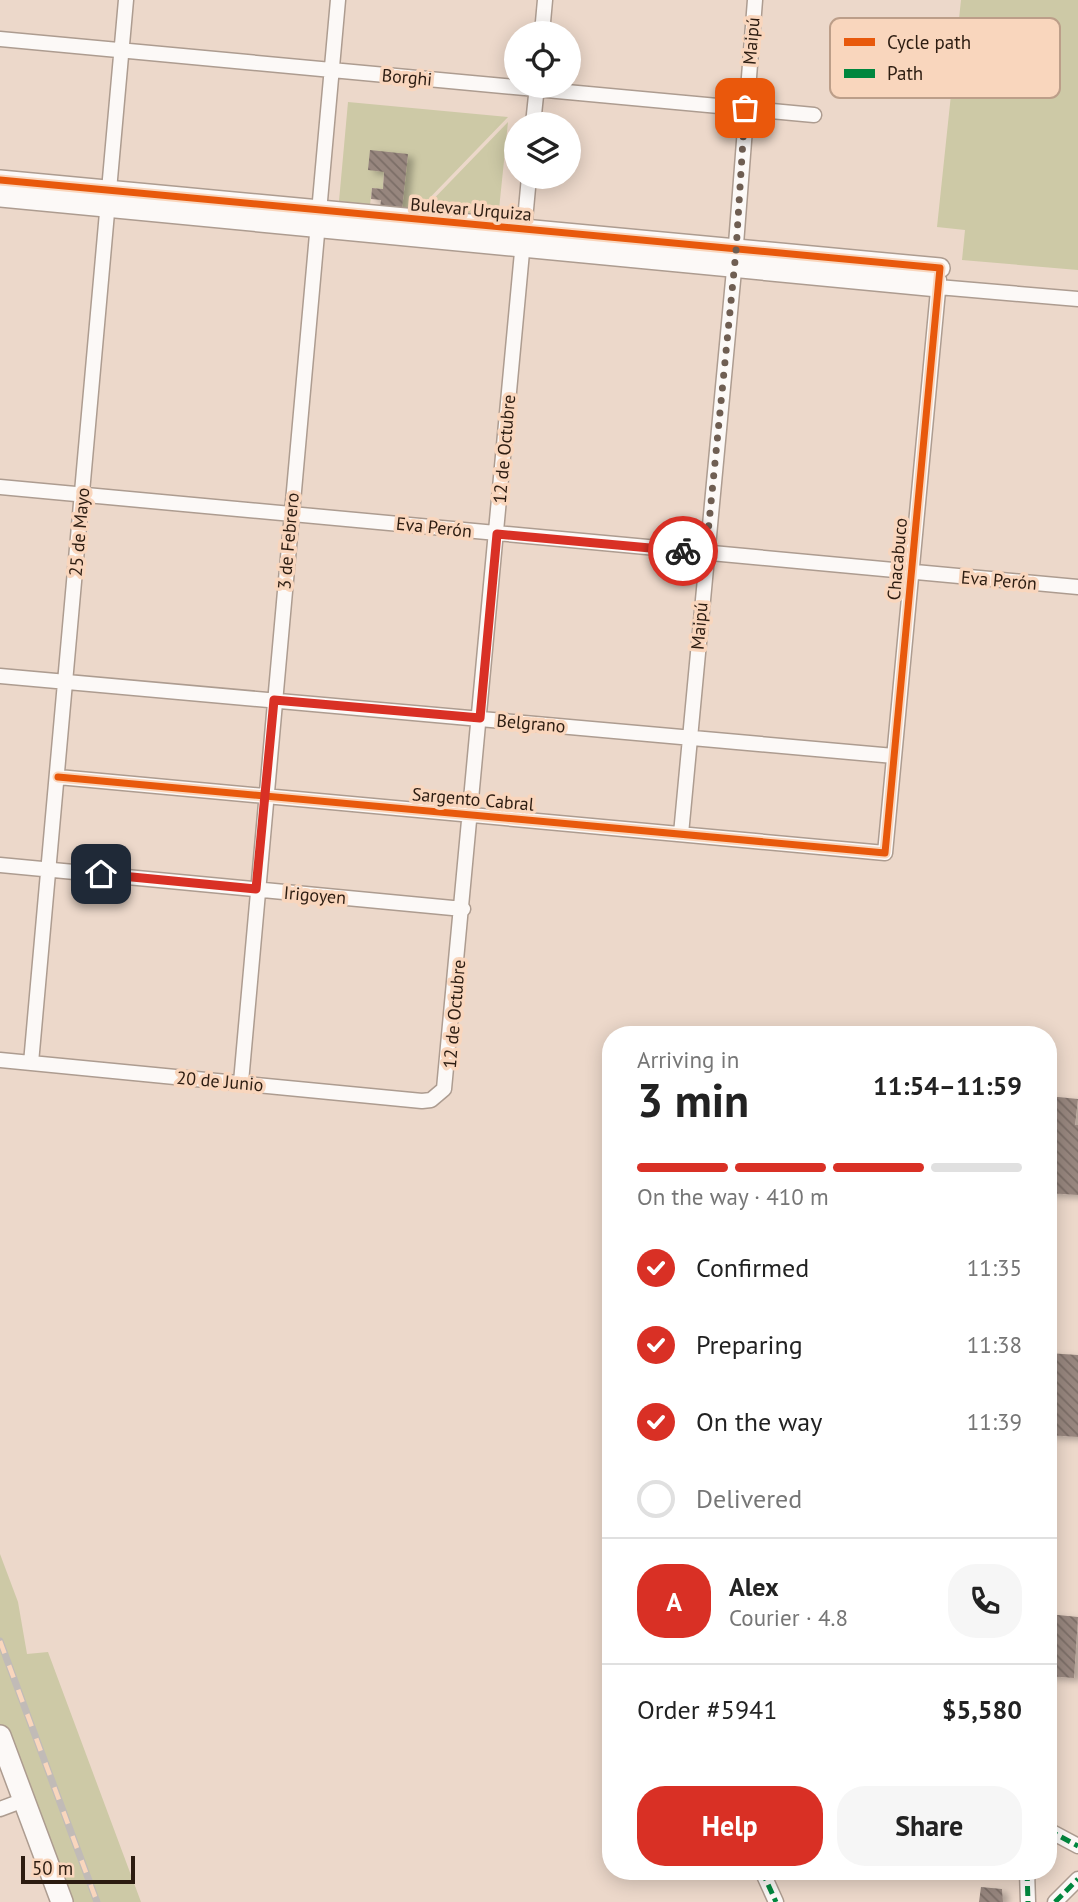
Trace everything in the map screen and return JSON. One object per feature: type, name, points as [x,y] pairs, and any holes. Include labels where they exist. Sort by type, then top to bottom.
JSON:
[{"type":"main road","points":[[0,1736],[62,1902]]},
{"type":"street","name":"25 de Mayo","points":[[31,1063],[126,0]]},
{"type":"street","name":"3 de Febrero","points":[[241,1082],[256,889],[338,0]]},
{"type":"street","points":[[542,21],[545,0]]},
{"type":"street","name":"Maipú","points":[[681,834],[735,260],[755,0]]},
{"type":"street","name":"Borghi","points":[[0,39],[504,84]]},
{"type":"street","name":"Borghi","points":[[581,91],[814,115]]},
{"type":"street","name":"Bulevar Urquiza","points":[[0,180],[109,198],[735,260],[939,277],[1078,299]]},
{"type":"street","name":"12 de Octubre","points":[[439,1095],[448,1079],[528,189]]},
{"type":"street","name":"Bulevar Urquiza","points":[[0,197],[109,198]]},
{"type":"street","name":"Chacabuco","points":[[885,853],[939,277]]},
{"type":"street","name":"Eva Perón","points":[[0,487],[1078,587]]},
{"type":"street","name":"Belgrano","points":[[0,676],[894,756]]},
{"type":"street","name":"Sargento Cabral","points":[[58,777],[885,853]]},
{"type":"street","name":"Irigoyen","points":[[0,865],[463,909]]},
{"type":"street","name":"20 de Junio","points":[[0,1060],[422,1101],[439,1095]]},
{"type":"street","points":[[0,1809],[24,1800]]},
{"type":"street","points":[[1057,1835],[1078,1846]]},
{"type":"street","points":[[1055,1902],[1078,1879]]},
{"type":"street","points":[[766,1880],[776,1902]]},
{"type":"street","points":[[1027,1880],[1028,1902]]},
{"type":"shaded area","points":[[961,0],[1078,0],[1078,270],[962,260],[965,230],[937,227],[951,98],[1060,98],[1060,18],[959,18]]},
{"type":"shaded area","points":[[348,102],[504,117],[504,121],[417,211],[402,209],[384,172],[383,189],[372,188],[370,205],[339,201]]},
{"type":"shaded area","points":[[504,126],[504,161],[498,219],[422,211]]},
{"type":"shaded area","points":[[0,1554],[18,1602],[27,1654],[48,1652],[141,1902],[62,1902],[0,1736]]},
{"type":"building","points":[[370,150],[408,154],[402,209],[380,207],[381,200],[371,199],[372,188],[383,189],[384,172],[368,170]]},
{"type":"building","points":[[1057,1097],[1078,1099],[1075,1125],[1078,1125],[1078,1195],[1057,1194]]},
{"type":"building","points":[[1057,1354],[1078,1355],[1078,1437],[1057,1436]]},
{"type":"building","points":[[1057,1615],[1078,1617],[1074,1678],[1057,1677]]},
{"type":"building","points":[[981,1887],[1002,1889],[1003,1902],[979,1902]]},
{"type":"railway","points":[[0,1641],[97,1902]]},
{"type":"marked path","points":[[1057,1835],[1078,1846]]},
{"type":"marked path","points":[[1055,1902],[1078,1879]]},
{"type":"marked path","points":[[766,1880],[776,1902]]},
{"type":"marked path","points":[[1027,1880],[1028,1902]]},
{"type":"cycle path","points":[[0,180],[940,268],[885,853],[58,777]]},
{"type":"way so far","points":[[683,551],[706,553],[736,251],[745,108]]},
{"type":"route","points":[[101,874],[256,889],[274,700],[480,718],[497,534],[683,551]]}]
